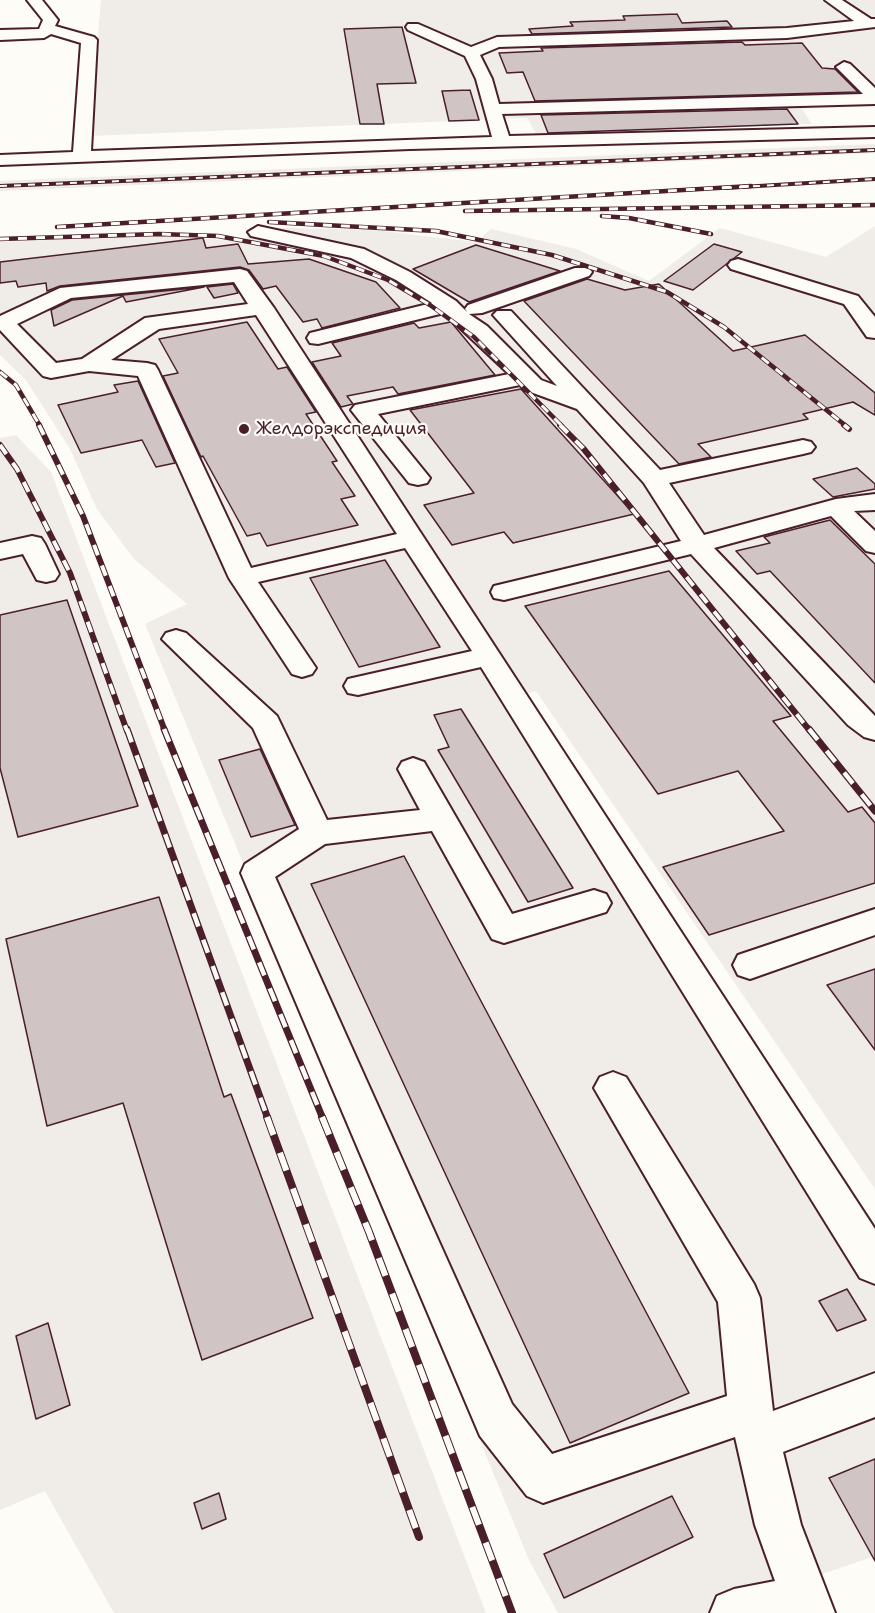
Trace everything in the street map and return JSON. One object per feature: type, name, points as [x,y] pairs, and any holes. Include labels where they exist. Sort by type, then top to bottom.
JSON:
[{"type":"street","points":[[0,35],[44,33],[51,20],[34,0]]},
{"type":"street","points":[[832,0],[871,23]]},
{"type":"street","points":[[471,53],[497,42],[787,33],[871,23]]},
{"type":"street","points":[[413,27],[471,53],[484,79],[502,143]]},
{"type":"street","points":[[47,28],[89,40],[82,156]]},
{"type":"street","points":[[844,67],[875,98]]},
{"type":"street","points":[[493,109],[875,98]]},
{"type":"street","points":[[0,160],[408,137],[472,128]]},
{"type":"street","points":[[315,135],[408,137],[502,143],[875,132]]},
{"type":"street","points":[[258,232],[357,253],[403,276],[479,331],[533,385],[587,405]]},
{"type":"street","points":[[738,265],[850,300],[875,332]]},
{"type":"street","points":[[318,339],[453,310],[582,272]]},
{"type":"street","points":[[302,668],[242,579],[147,370],[89,364],[51,371],[4,322],[67,292],[240,275],[264,308],[410,539],[489,656],[875,1265]]},
{"type":"street","points":[[142,302],[153,323]]},
{"type":"street","points":[[89,364],[153,323],[264,308]]},
{"type":"street","points":[[504,315],[654,479],[697,546],[858,718],[875,730]]},
{"type":"street","points":[[418,478],[363,410],[525,377]]},
{"type":"street","points":[[654,479],[802,447]]},
{"type":"street","points":[[504,591],[697,546],[836,507],[870,500],[875,502]]},
{"type":"street","points":[[836,507],[875,545]]},
{"type":"street","points":[[242,579],[410,539]]},
{"type":"street","points":[[0,551],[32,544],[46,574]]},
{"type":"street","points":[[176,639],[266,723],[317,834]]},
{"type":"street","points":[[358,686],[489,656]]},
{"type":"street","points":[[412,769],[504,930],[594,903]]},
{"type":"street","points":[[441,819],[317,834],[257,873],[496,1420],[543,1480],[754,1424],[875,1395]]},
{"type":"street","points":[[750,965],[875,922]]},
{"type":"street","points":[[613,1088],[739,1298],[754,1424],[778,1525],[808,1606],[734,1613]]},
{"type":"shaded area","points":[[101,0],[875,0],[875,106],[802,109],[812,124],[537,135],[527,118],[89,136]]},
{"type":"shaded area","points":[[875,144],[875,153],[0,191],[0,181]]},
{"type":"shaded area","points":[[875,226],[875,1189],[536,691],[500,702],[875,1282],[875,1556],[764,1594],[769,1613],[558,1613],[529,1560],[145,624],[187,604],[134,559],[97,509],[70,449],[26,380],[0,355],[0,242],[171,235],[243,242],[254,227],[374,230],[476,242],[491,229],[576,249],[649,281],[720,228],[826,257]]},
{"type":"shaded area","points":[[16,435],[51,472],[486,1613],[114,1613],[45,1491],[0,1510],[0,438]]},
{"type":"building","points":[[677,14],[682,23],[727,21],[732,27],[532,34],[529,29],[573,26],[570,22],[625,20],[623,16]]},
{"type":"building","points":[[402,27],[416,83],[377,84],[384,124],[360,124],[344,29]]},
{"type":"building","points":[[742,42],[745,45],[802,43],[822,68],[835,69],[858,92],[535,101],[523,72],[507,73],[499,53],[543,51],[541,48]]},
{"type":"building","points":[[470,90],[479,120],[449,121],[442,91]]},
{"type":"building","points":[[787,109],[798,124],[548,133],[541,115]]},
{"type":"building","points":[[203,238],[206,248],[238,244],[248,264],[309,259],[376,282],[400,308],[322,328],[317,319],[303,322],[276,286],[263,289],[249,270],[240,267],[60,286],[47,291],[46,283],[18,287],[16,281],[0,283],[0,262]]},
{"type":"building","points":[[714,244],[742,252],[693,290],[664,281]]},
{"type":"building","points":[[476,245],[560,271],[469,302],[413,269]]},
{"type":"building","points":[[587,279],[625,290],[659,284],[733,351],[805,335],[875,393],[875,415],[853,402],[803,414],[808,419],[698,444],[711,457],[679,464],[524,301]]},
{"type":"building","points":[[233,284],[238,293],[214,298],[207,287]]},
{"type":"building","points":[[204,287],[126,302],[123,296],[54,326],[51,310],[72,300]]},
{"type":"building","name":"Желдорэкспедиция","points":[[247,322],[278,369],[287,367],[316,412],[306,414],[337,461],[332,462],[355,496],[341,499],[358,525],[267,546],[260,533],[247,536],[203,456],[201,457],[163,376],[178,373],[159,339]]},
{"type":"building","points":[[451,322],[495,375],[398,394],[393,387],[347,396],[353,404],[341,407],[312,362],[341,356],[332,343],[414,323],[419,328]]},
{"type":"building","points":[[138,381],[175,463],[156,467],[142,440],[81,453],[58,405],[118,392],[114,385]]},
{"type":"building","points":[[521,389],[634,514],[513,543],[504,532],[452,545],[424,505],[474,493],[410,410]]},
{"type":"building","points":[[857,468],[875,484],[875,489],[833,497],[813,479]]},
{"type":"building","points":[[830,520],[875,564],[875,683],[770,571],[757,574],[736,551],[770,543],[764,537]]},
{"type":"building","points":[[385,560],[440,647],[359,667],[310,578]]},
{"type":"building","points":[[669,571],[791,716],[773,721],[848,812],[862,807],[875,823],[875,883],[709,935],[663,867],[784,831],[738,771],[658,794],[525,606]]},
{"type":"building","points":[[67,600],[138,806],[18,837],[0,768],[0,615]]},
{"type":"building","points":[[461,709],[573,888],[528,902],[438,750],[449,747],[434,715]]},
{"type":"building","points":[[260,749],[295,825],[251,837],[219,760]]},
{"type":"building","points":[[404,856],[689,1393],[570,1443],[311,884]]},
{"type":"building","points":[[159,897],[224,1097],[231,1094],[313,1318],[202,1360],[123,1103],[47,1126],[6,939]]},
{"type":"building","points":[[875,969],[875,1050],[827,985]]},
{"type":"building","points":[[847,1289],[866,1320],[837,1331],[819,1301]]},
{"type":"building","points":[[48,1323],[70,1405],[36,1419],[16,1336]]},
{"type":"building","points":[[875,1459],[875,1561],[829,1478]]},
{"type":"building","points":[[219,1493],[226,1519],[202,1529],[194,1503]]},
{"type":"building","points":[[672,1496],[693,1537],[564,1598],[544,1554]]},
{"type":"railway","points":[[0,186],[875,150]]},
{"type":"railway","points":[[725,188],[875,179]]},
{"type":"railway","points":[[57,227],[751,186]]},
{"type":"railway","points":[[465,211],[875,205]]},
{"type":"railway","points":[[602,216],[629,218],[711,234]]},
{"type":"railway","points":[[269,222],[436,231],[552,255],[667,292],[724,327],[846,426]]},
{"type":"railway","points":[[0,239],[159,234],[218,236],[324,256],[388,280],[430,305],[474,337],[562,426]]},
{"type":"railway","points":[[0,372],[16,385],[40,426]]},
{"type":"railway","points":[[39,425],[83,516],[165,731]]},
{"type":"railway","points":[[560,425],[583,448],[810,731]]},
{"type":"railway","points":[[844,425],[849,429]]},
{"type":"railway","points":[[0,445],[17,469],[70,573],[127,731]]},
{"type":"railway","points":[[127,729],[268,1119]]},
{"type":"railway","points":[[164,729],[323,1119]]},
{"type":"railway","points":[[809,729],[875,811]]},
{"type":"railway","points":[[267,1117],[419,1537]]},
{"type":"railway","points":[[322,1117],[369,1232],[512,1613]]},
{"type":"place","name":"Желдорэкспедиция","points":[[244,429]]}]
